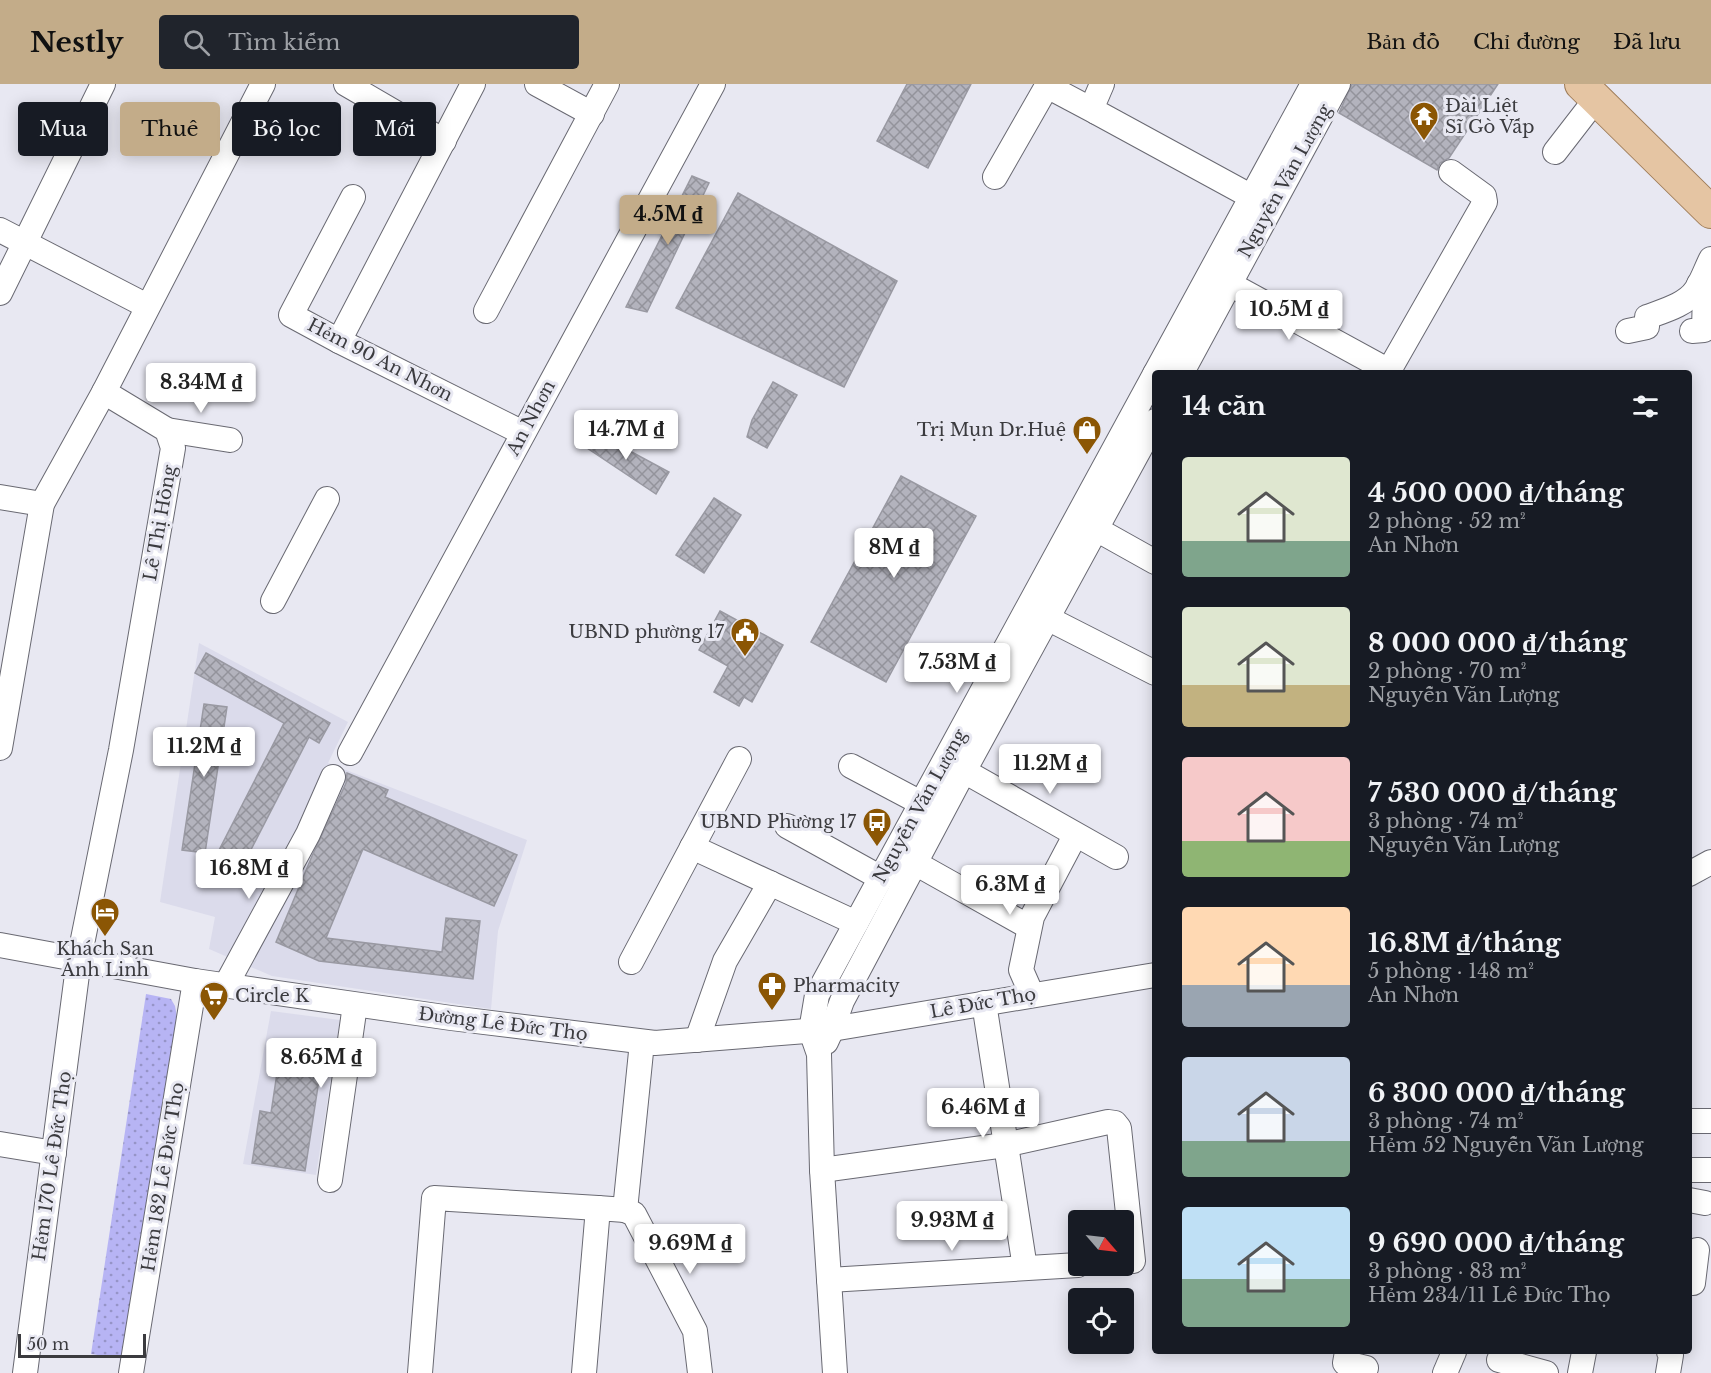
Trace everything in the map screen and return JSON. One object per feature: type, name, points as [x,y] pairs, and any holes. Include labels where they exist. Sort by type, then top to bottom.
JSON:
[{"type":"main road","points":[[1594,89],[1711,187]]},
{"type":"main road","points":[[1594,89],[1711,212]]},
{"type":"street","points":[[0,293],[103,84]]},
{"type":"street","points":[[0,748],[42,504],[104,392],[263,84]]},
{"type":"street","points":[[346,84],[444,141]]},
{"type":"street","points":[[339,341],[473,84]]},
{"type":"street","points":[[537,84],[591,114]]},
{"type":"street","points":[[486,311],[607,84]]},
{"type":"street","name":"An Nhơn","points":[[350,753],[713,84]]},
{"type":"street","points":[[1096,112],[1093,105],[1102,84]]},
{"type":"street","name":"Nguyễn Văn Lượng","points":[[1183,370],[1252,197],[1313,84]]},
{"type":"street","name":"Nguyễn Văn Lượng","points":[[1158,370],[1220,279],[1338,84]]},
{"type":"street","points":[[995,177],[1047,86],[1252,197]]},
{"type":"street","points":[[1555,152],[1594,89]]},
{"type":"street","points":[[1389,370],[1485,202],[1484,196],[1450,172]]},
{"type":"street","name":"Hẻm 90 An Nhơn","points":[[353,197],[291,315],[523,433]]},
{"type":"street","points":[[0,230],[147,306]]},
{"type":"street","points":[[1628,331],[1647,327],[1647,317],[1665,311],[1688,298],[1696,290],[1711,259]]},
{"type":"street","points":[[1220,279],[1384,370]]},
{"type":"street","points":[[1692,331],[1704,330],[1706,292],[1699,284]]},
{"type":"street","name":"Nguyễn Văn Lượng","points":[[835,1373],[822,1170],[819,1054],[822,1030],[817,995],[1152,380]]},
{"type":"street","points":[[104,392],[167,430],[230,440]]},
{"type":"street","name":"Nguyễn Văn Lượng","points":[[822,1030],[842,1001],[964,771],[1152,426]]},
{"type":"street","name":"Lê Thị Hồng","points":[[79,959],[121,750],[173,448],[167,430]]},
{"type":"street","points":[[0,497],[42,504]]},
{"type":"street","points":[[273,601],[327,499]]},
{"type":"street","points":[[1096,529],[1152,560]]},
{"type":"street","points":[[1047,618],[1152,671]]},
{"type":"street","points":[[631,962],[739,759]]},
{"type":"street","points":[[851,766],[921,803]]},
{"type":"street","points":[[964,771],[1116,857]]},
{"type":"street","points":[[225,985],[308,834],[333,777]]},
{"type":"street","points":[[787,826],[880,878]]},
{"type":"street","points":[[1032,995],[1021,970],[1029,927],[1070,845]]},
{"type":"street","points":[[692,847],[856,923]]},
{"type":"street","points":[[1692,872],[1711,862]]},
{"type":"street","points":[[915,863],[1029,927]]},
{"type":"street","points":[[697,1040],[725,960],[770,883]]},
{"type":"street","points":[[0,945],[195,981]]},
{"type":"street","name":"Hẻm 170 Lê Đức Thọ","points":[[25,1373],[79,959]]},
{"type":"street","name":"Lê Đức Thọ","points":[[822,1030],[1152,975]]},
{"type":"street","name":"Đường Lê Đức Thọ","points":[[195,981],[355,1005],[642,1042],[822,1030]]},
{"type":"street","name":"Hẻm 182 Lê Đức Thọ","points":[[131,1373],[195,981]]},
{"type":"street","points":[[984,1003],[1025,1268]]},
{"type":"street","points":[[330,1180],[355,1005]]},
{"type":"street","points":[[626,1210],[642,1042]]},
{"type":"street","points":[[1692,1121],[1711,1121]]},
{"type":"street","points":[[822,1170],[1005,1145],[1108,1122],[1115,1124],[1119,1128],[1137,1261]]},
{"type":"street","points":[[0,1144],[54,1153]]},
{"type":"street","points":[[1692,1170],[1711,1170]]},
{"type":"street","points":[[420,1373],[435,1198],[626,1210],[634,1214],[695,1331],[700,1373]]},
{"type":"street","points":[[584,1373],[598,1208]]},
{"type":"street","points":[[1692,1283],[1697,1250]]},
{"type":"street","points":[[829,1280],[1068,1265]]},
{"type":"street","points":[[1347,1354],[1345,1363],[1368,1364]]},
{"type":"street","points":[[1445,1373],[1453,1354]]},
{"type":"street","points":[[1580,1373],[1584,1354]]},
{"type":"street","points":[[1668,1373],[1670,1354]]},
{"type":"street","points":[[1499,1360],[1546,1373]]},
{"type":"shaded area","points":[[199,643],[348,722],[328,763],[527,840],[498,931],[491,1009],[272,976],[209,949],[215,917],[160,902]]},
{"type":"shaded area","points":[[146,994],[171,999],[177,1017],[125,1359],[91,1354]]},
{"type":"shaded area","points":[[271,1011],[340,1020],[316,1175],[243,1164]]},
{"type":"building","points":[[907,84],[971,84],[928,168],[877,141]]},
{"type":"building","name":"Đài Liệt Sĩ Gò Vấp","points":[[1352,84],[1498,84],[1449,158],[1440,163],[1437,170],[1339,113]]},
{"type":"building","points":[[692,176],[709,183],[647,312],[626,307]]},
{"type":"building","points":[[738,193],[897,281],[844,387],[676,308]]},
{"type":"building","points":[[773,382],[797,395],[767,448],[747,437],[752,420]]},
{"type":"building","points":[[589,429],[669,472],[656,494],[581,444]]},
{"type":"building","points":[[901,476],[976,516],[886,682],[811,642]]},
{"type":"building","points":[[714,498],[741,515],[704,573],[676,555]]},
{"type":"building","name":"UBND phường 17","points":[[720,611],[783,645],[752,702],[744,697],[739,706],[714,692],[728,666],[699,650]]},
{"type":"building","points":[[206,653],[330,723],[319,743],[309,737],[239,873],[214,860],[284,723],[195,673]]},
{"type":"building","points":[[204,704],[227,707],[205,853],[182,850]]},
{"type":"building","points":[[347,773],[388,790],[385,797],[517,855],[494,906],[363,849],[326,938],[442,952],[446,918],[480,921],[473,979],[319,961],[276,942],[346,783]]},
{"type":"building","points":[[280,1053],[322,1060],[305,1171],[252,1163],[260,1111],[271,1113]]},
{"type":"place","name":"Đài Liệt Sĩ Gò Vấp","points":[[1424,142]]},
{"type":"place","name":"Trị Mụn Dr.Huệ","points":[[1087,456]]},
{"type":"place","name":"UBND phường 17","points":[[745,658]]},
{"type":"place","name":"UBND Phường 17","points":[[877,848]]},
{"type":"place","name":"Khách Sạn Ánh Linh","points":[[105,938]]},
{"type":"place","name":"Pharmacity","points":[[772,1012]]},
{"type":"place","name":"Circle K","points":[[214,1022]]}]
